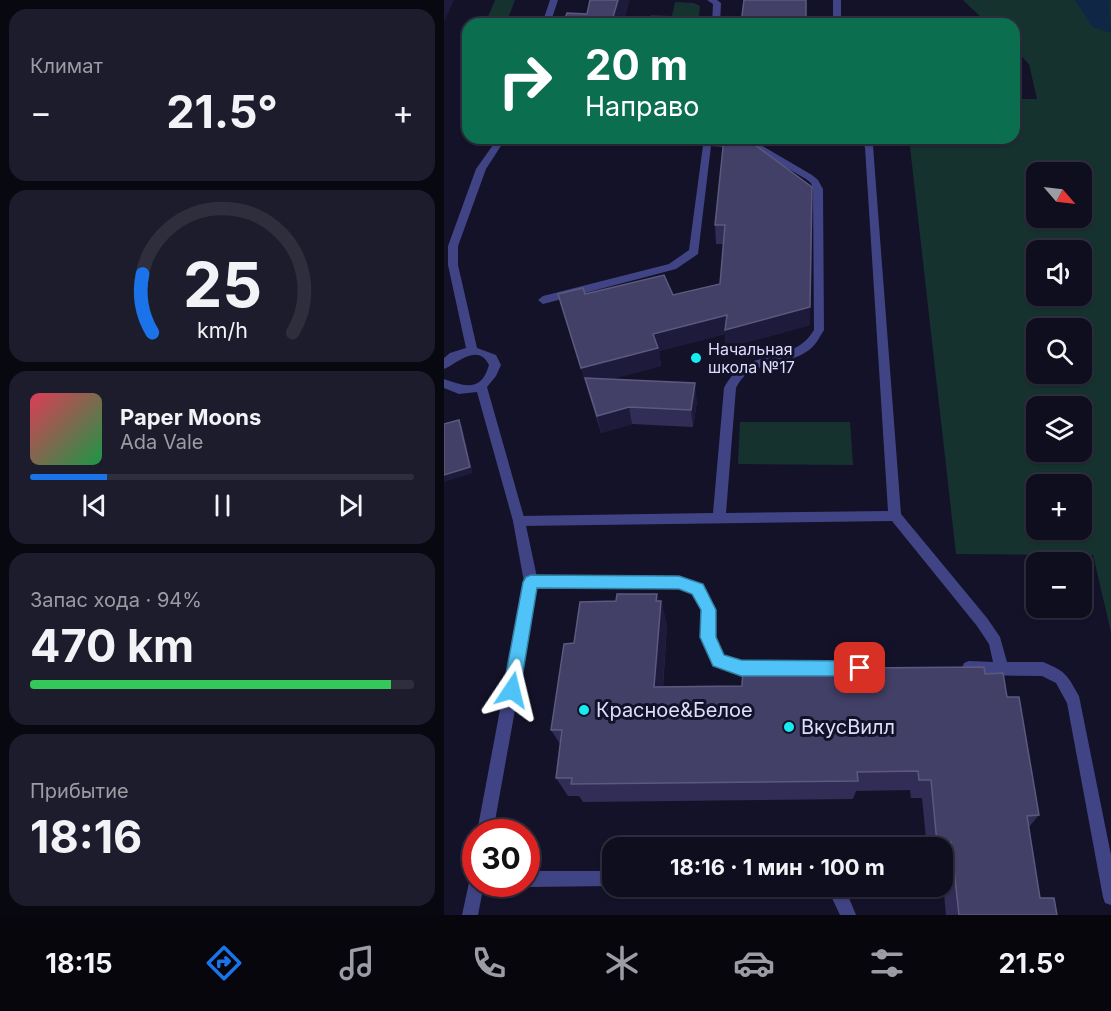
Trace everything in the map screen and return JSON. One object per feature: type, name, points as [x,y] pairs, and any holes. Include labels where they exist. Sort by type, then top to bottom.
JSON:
[{"type":"street","points":[[548,18],[554,0]]},
{"type":"street","points":[[711,0],[717,3],[717,18]]},
{"type":"street","points":[[837,0],[837,18]]},
{"type":"street","points":[[472,351],[453,265],[453,246],[481,169],[498,144]]},
{"type":"street","points":[[543,300],[672,267],[694,252],[708,144]]},
{"type":"street","points":[[719,519],[730,388],[738,374],[749,368],[802,350],[814,341],[819,330],[818,189],[809,177],[765,149],[746,144]]},
{"type":"street","points":[[867,144],[869,146],[895,516],[982,622],[995,642],[1002,669]]},
{"type":"street","points":[[444,365],[456,355],[472,351],[486,353],[495,365],[489,380],[481,386],[459,391],[444,383]]},
{"type":"street","points":[[481,386],[519,521],[531,582],[488,819]]},
{"type":"street","points":[[519,521],[895,516]]},
{"type":"street","points":[[531,582],[679,582],[697,588],[708,610],[708,637],[718,661],[741,668],[884,668]]},
{"type":"street","points":[[955,668],[1043,669],[1061,678],[1074,701],[1111,897]]},
{"type":"street","points":[[540,879],[602,879]]},
{"type":"street","points":[[470,915],[473,897]]},
{"type":"street","points":[[840,897],[848,915]]},
{"type":"green space","points":[[495,0],[515,0],[508,18],[488,18]]},
{"type":"green space","points":[[963,0],[1111,0],[1111,632],[1092,552],[956,554],[910,144],[1020,144],[1020,99],[1037,99],[1029,64],[1020,55],[1020,18],[982,18]]},
{"type":"green space","points":[[675,2],[694,3],[700,6],[699,18],[650,18],[651,15],[672,16]]},
{"type":"green space","points":[[740,422],[850,422],[853,465],[738,464]]},
{"type":"building","points":[[590,0],[618,0],[613,18],[565,18],[567,13],[587,14]]},
{"type":"building","points":[[744,0],[806,0],[806,18],[742,18]]},
{"type":"building","points":[[723,144],[754,144],[812,187],[810,307],[725,330],[727,315],[653,334],[658,348],[581,368],[558,294],[583,288],[585,294],[664,275],[673,295],[720,284],[725,225],[715,225]]},
{"type":"building","points":[[585,378],[695,383],[691,410],[629,407],[597,416]]},
{"type":"building","points":[[459,420],[470,467],[444,475],[444,424]]},
{"type":"building","points":[[617,594],[657,594],[656,601],[661,601],[654,687],[742,686],[743,669],[984,667],[985,674],[1003,673],[1007,697],[1019,697],[1039,815],[1027,816],[1040,898],[1054,898],[1057,915],[959,915],[953,837],[936,837],[931,780],[919,780],[918,771],[857,772],[858,781],[571,784],[572,778],[556,778],[562,730],[551,730],[564,644],[574,643],[580,602],[616,601]]},
{"type":"waterway","points":[[1092,0],[1105,19],[1111,22]]},
{"type":"place","name":"Начальная школа №17","points":[[696,358]]},
{"type":"place","name":"Красное&Белое","points":[[584,710]]},
{"type":"place","name":"ВкусВилл","points":[[789,727]]},
{"type":"route","points":[[512,690],[531,582],[679,582],[697,588],[708,610],[708,637],[718,661],[741,668],[860,668]]}]
